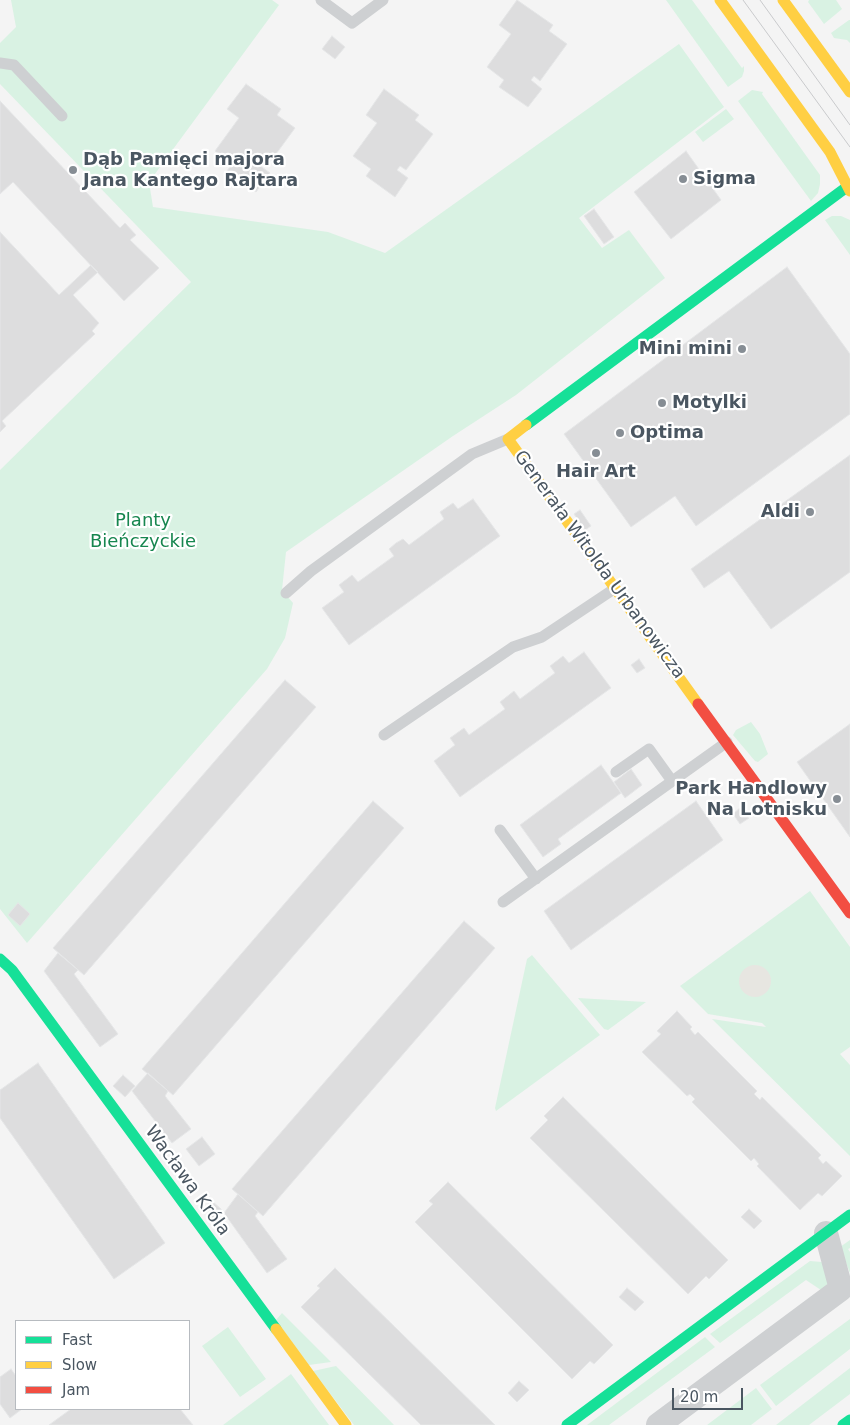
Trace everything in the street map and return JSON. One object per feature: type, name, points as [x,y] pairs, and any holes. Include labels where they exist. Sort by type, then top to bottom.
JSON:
[{"type":"street","points":[[720,0],[830,152],[849,189]]},
{"type":"street","points":[[783,0],[850,92]]},
{"type":"street","name":"Generała Witolda Urbanowicza","points":[[849,189],[508,439],[614,589],[850,913]]},
{"type":"street","name":"Wacława Króla","points":[[0,959],[12,970],[346,1425]]},
{"type":"street","points":[[567,1425],[850,1215]]},
{"type":"street","points":[[658,1425],[841,1289],[826,1233]]},
{"type":"street","points":[[843,1425],[850,1420]]},
{"type":"lane","points":[[321,0],[352,23],[383,0]]},
{"type":"lane","points":[[0,63],[14,64],[62,116]]},
{"type":"lane","points":[[286,593],[311,571],[472,454],[508,439]]},
{"type":"lane","points":[[384,735],[513,647],[542,637],[614,589]]},
{"type":"lane","points":[[503,902],[727,742]]},
{"type":"lane","points":[[616,772],[648,749],[672,781]]},
{"type":"lane","points":[[500,830],[536,879]]},
{"type":"green space","name":"Planty Bieńczyckie","points":[[11,0],[272,0],[279,5],[149,182],[153,207],[328,232],[385,253],[679,44],[724,107],[579,218],[602,248],[629,230],[665,278],[516,395],[453,436],[286,552],[282,590],[293,603],[285,638],[267,669],[27,943],[0,909],[0,470],[191,282],[0,84],[0,43],[16,27]]},
{"type":"green space","points":[[666,0],[692,0],[742,68],[744,66],[742,77],[728,87]]},
{"type":"green space","points":[[809,0],[836,0],[842,9],[824,24],[808,2]]},
{"type":"green space","points":[[849,20],[850,43],[847,40],[834,38],[831,33]]},
{"type":"green space","points":[[752,90],[763,92],[762,94],[820,175],[818,193],[811,201],[738,101]]},
{"type":"green space","points":[[726,109],[734,119],[703,142],[695,132]]},
{"type":"green space","points":[[832,216],[841,216],[850,220],[850,255],[825,220]]},
{"type":"green space","points":[[751,722],[760,734],[768,754],[758,762],[755,761],[733,735],[736,730]]},
{"type":"green space","points":[[810,891],[850,947],[850,1047],[840,1054],[850,1065],[850,1156],[712,1019],[766,1027],[762,1023],[708,1014],[680,986]]},
{"type":"green space","points":[[532,955],[600,1035],[496,1111],[495,1108],[527,959]]},
{"type":"green space","points":[[578,998],[646,1002],[608,1030],[604,1029]]},
{"type":"green space","points":[[850,1240],[850,1248],[848,1249],[850,1252],[850,1273],[840,1247]]},
{"type":"green space","points":[[810,1261],[822,1262],[828,1284],[821,1290],[806,1280],[720,1343],[710,1334]]},
{"type":"green space","points":[[282,1313],[331,1362],[309,1365],[276,1320]]},
{"type":"green space","points":[[850,1319],[850,1349],[776,1406],[760,1385]]},
{"type":"green space","points":[[228,1327],[266,1379],[240,1397],[202,1346]]},
{"type":"green space","points":[[705,1337],[715,1347],[609,1425],[587,1425]]},
{"type":"green space","points":[[336,1366],[394,1425],[354,1425],[313,1371]]},
{"type":"green space","points":[[850,1368],[850,1394],[809,1425],[776,1425]]},
{"type":"green space","points":[[291,1374],[329,1425],[223,1425]]},
{"type":"green space","points":[[756,1388],[772,1409],[751,1425],[707,1425]]},
{"type":"sand","points":[[755,965],[761,966],[766,970],[770,975],[770,987],[766,992],[761,996],[755,997],[749,996],[744,992],[740,987],[739,981],[740,975],[744,970],[749,966]]},
{"type":"building","points":[[517,0],[553,25],[549,31],[567,44],[540,81],[534,76],[531,80],[542,89],[528,107],[499,87],[504,80],[487,67],[511,34],[499,25]]},
{"type":"building","points":[[332,36],[345,47],[335,59],[322,49]]},
{"type":"building","points":[[246,84],[281,109],[277,115],[295,128],[268,165],[262,161],[259,165],[270,173],[256,192],[227,171],[232,164],[215,151],[239,118],[227,109]]},
{"type":"building","points":[[384,89],[419,115],[415,120],[433,134],[406,170],[400,166],[397,170],[408,178],[395,197],[366,176],[371,169],[353,156],[377,123],[366,115]]},
{"type":"building","points":[[0,101],[120,228],[125,223],[136,235],[130,240],[159,268],[124,301],[13,182],[0,194]]},
{"type":"building","points":[[686,151],[721,200],[671,239],[634,192]]},
{"type":"building","points":[[594,209],[614,237],[604,244],[584,216]]},
{"type":"building","points":[[0,232],[59,295],[91,265],[98,272],[73,295],[99,323],[92,331],[95,334],[2,421],[6,426],[0,432]]},
{"type":"building","points":[[787,267],[850,354],[850,414],[696,526],[675,496],[631,527],[564,434]]},
{"type":"building","name":"Aldi","points":[[850,455],[850,572],[771,629],[729,571],[704,588],[691,569]]},
{"type":"building","points":[[473,499],[500,536],[349,645],[322,608],[344,592],[339,585],[352,575],[358,582],[394,556],[389,549],[396,543],[403,539],[409,545],[444,519],[440,512],[453,503],[458,509]]},
{"type":"building","points":[[580,510],[591,526],[585,530],[574,514]]},
{"type":"building","points":[[584,652],[611,688],[460,797],[434,761],[455,745],[450,738],[464,728],[469,735],[505,709],[500,702],[514,691],[520,699],[555,673],[550,666],[563,656],[569,663]]},
{"type":"building","points":[[639,659],[645,668],[637,673],[631,665]]},
{"type":"building","points":[[285,680],[316,707],[84,975],[53,948]]},
{"type":"building","name":"Park Handlowy Na Lotnisku","points":[[850,724],[850,837],[797,762]]},
{"type":"building","points":[[601,765],[621,793],[558,839],[561,844],[543,857],[520,825]]},
{"type":"building","points":[[631,769],[642,785],[625,798],[614,782]]},
{"type":"building","points":[[373,801],[404,828],[173,1095],[142,1069]]},
{"type":"building","points":[[696,801],[723,840],[571,950],[544,911]]},
{"type":"building","points":[[741,807],[749,818],[740,824],[733,814]]},
{"type":"building","points":[[18,903],[30,914],[20,926],[8,915]]},
{"type":"building","points":[[464,921],[495,948],[263,1216],[232,1189]]},
{"type":"building","points":[[58,953],[78,970],[74,974],[118,1034],[100,1047],[44,971]]},
{"type":"building","points":[[677,1011],[692,1027],[690,1029],[695,1035],[698,1032],[757,1091],[754,1094],[760,1100],[762,1097],[821,1155],[818,1158],[823,1164],[826,1161],[842,1176],[822,1196],[818,1193],[800,1210],[757,1166],[759,1164],[754,1158],[751,1161],[692,1102],[695,1099],[690,1094],[687,1096],[642,1052],[661,1034],[657,1031]]},
{"type":"building","points":[[38,1063],[165,1243],[114,1279],[0,1118],[0,1090]]},
{"type":"building","points":[[148,1073],[168,1091],[165,1096],[191,1129],[172,1143],[132,1091]]},
{"type":"building","points":[[123,1075],[135,1086],[125,1097],[113,1086]]},
{"type":"building","points":[[563,1097],[728,1260],[709,1279],[706,1276],[688,1294],[530,1138],[548,1120],[544,1116]]},
{"type":"building","points":[[202,1137],[215,1154],[199,1166],[186,1149]]},
{"type":"building","points":[[448,1182],[613,1345],[594,1364],[590,1361],[572,1379],[415,1222],[433,1204],[429,1201]]},
{"type":"building","points":[[238,1194],[258,1212],[255,1216],[287,1259],[267,1273],[224,1213]]},
{"type":"building","points":[[211,1200],[222,1210],[214,1219],[204,1210]]},
{"type":"building","points":[[749,1209],[762,1221],[754,1229],[741,1217]]},
{"type":"building","points":[[335,1268],[495,1425],[421,1425],[301,1307],[320,1288],[317,1286]]},
{"type":"building","points":[[627,1288],[644,1302],[635,1311],[619,1297]]},
{"type":"building","points":[[11,1369],[15,1375],[15,1410],[21,1410],[10,1418],[0,1404],[0,1377]]},
{"type":"building","points":[[519,1381],[529,1390],[517,1402],[508,1393]]},
{"type":"building","points":[[70,1410],[181,1410],[193,1425],[49,1425]]},
{"type":"tram line","points":[[743,0],[850,147]]},
{"type":"tram line","points":[[760,0],[850,125]]},
{"type":"traffic: fast","points":[[526,425],[847,187]]},
{"type":"traffic: fast","points":[[0,959],[12,970],[276,1329]]},
{"type":"traffic: fast","points":[[567,1425],[850,1215]]},
{"type":"traffic: fast","points":[[843,1425],[850,1420]]},
{"type":"traffic: slow","points":[[720,0],[830,152],[850,191]]},
{"type":"traffic: slow","points":[[783,0],[850,92]]},
{"type":"traffic: slow","points":[[526,425],[508,439],[698,704]]},
{"type":"traffic: slow","points":[[276,1329],[346,1425]]},
{"type":"traffic: jam","points":[[698,704],[850,913]]},
{"type":"place","name":"Dąb Pamięci majora Jana Kantego Rajtara","points":[[73,170]]},
{"type":"place","name":"Sigma","points":[[683,179]]},
{"type":"place","name":"Mini mini","points":[[742,349]]},
{"type":"place","name":"Motylki","points":[[662,403]]},
{"type":"place","name":"Optima","points":[[620,433]]},
{"type":"place","name":"Hair Art","points":[[596,453]]},
{"type":"place","name":"Aldi","points":[[810,512]]},
{"type":"place","name":"Park Handlowy Na Lotnisku","points":[[837,799]]}]
